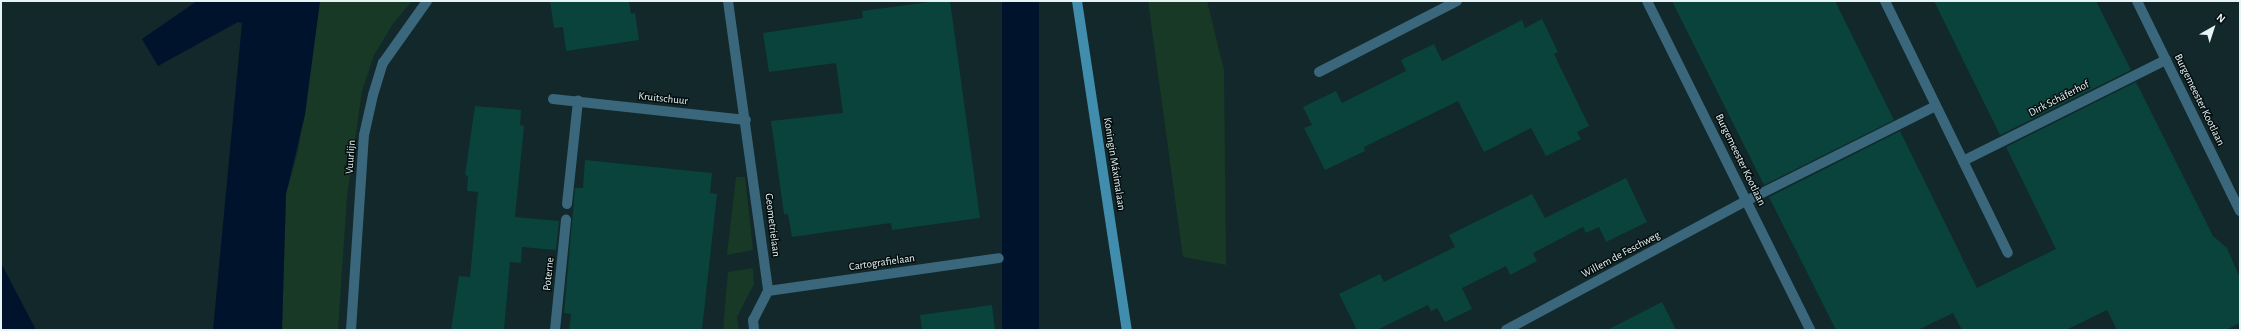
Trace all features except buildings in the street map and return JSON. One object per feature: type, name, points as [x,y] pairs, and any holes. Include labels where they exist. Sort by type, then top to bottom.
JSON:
[{"type":"main road","name":"Koningin Máximalaan","points":[[1077,1],[1127,330]]},
{"type":"street","name":"Vuurlijn","points":[[351,330],[364,135],[373,95],[383,63],[427,1]]},
{"type":"street","points":[[728,1],[746,120]]},
{"type":"street","points":[[1319,72],[1457,1]]},
{"type":"street","name":"Burgemeester Kootlaan","points":[[1647,1],[1810,330]]},
{"type":"street","points":[[1885,1],[2008,253]]},
{"type":"street","name":"Burgemeester Kootlaan","points":[[2137,1],[2240,210]]},
{"type":"street","name":"Dirk Schäferhof","points":[[1963,161],[2166,60]]},
{"type":"street","name":"Kruitschuur","points":[[553,99],[746,120]]},
{"type":"street","points":[[567,204],[578,101]]},
{"type":"street","points":[[1746,201],[1936,106]]},
{"type":"street","name":"Geometrielaan","points":[[746,120],[768,291]]},
{"type":"street","name":"Willem de Feschweg","points":[[1506,330],[1746,201]]},
{"type":"street","name":"Poterne","points":[[555,330],[566,220]]},
{"type":"street","name":"Cartografielaan","points":[[768,291],[999,258]]},
{"type":"street","points":[[754,330],[752,320],[768,291]]},
{"type":"green space","points":[[320,1],[412,1],[393,24],[374,55],[362,91],[347,196],[338,330],[282,330],[286,194],[298,152]]},
{"type":"green space","points":[[1148,1],[1207,1],[1224,70],[1226,265],[1183,257]]},
{"type":"green space","points":[[736,177],[745,177],[753,250],[727,255]]},
{"type":"green space","points":[[753,268],[754,284],[737,317],[739,330],[723,330],[728,272]]},
{"type":"water","points":[[197,1],[320,1],[305,115],[286,194],[282,330],[213,330],[242,23],[238,22],[158,66],[142,39]]},
{"type":"water","points":[[1002,1],[1039,1],[1039,330],[1002,330]]},
{"type":"water","points":[[1,263],[36,330],[1,330]]}]
